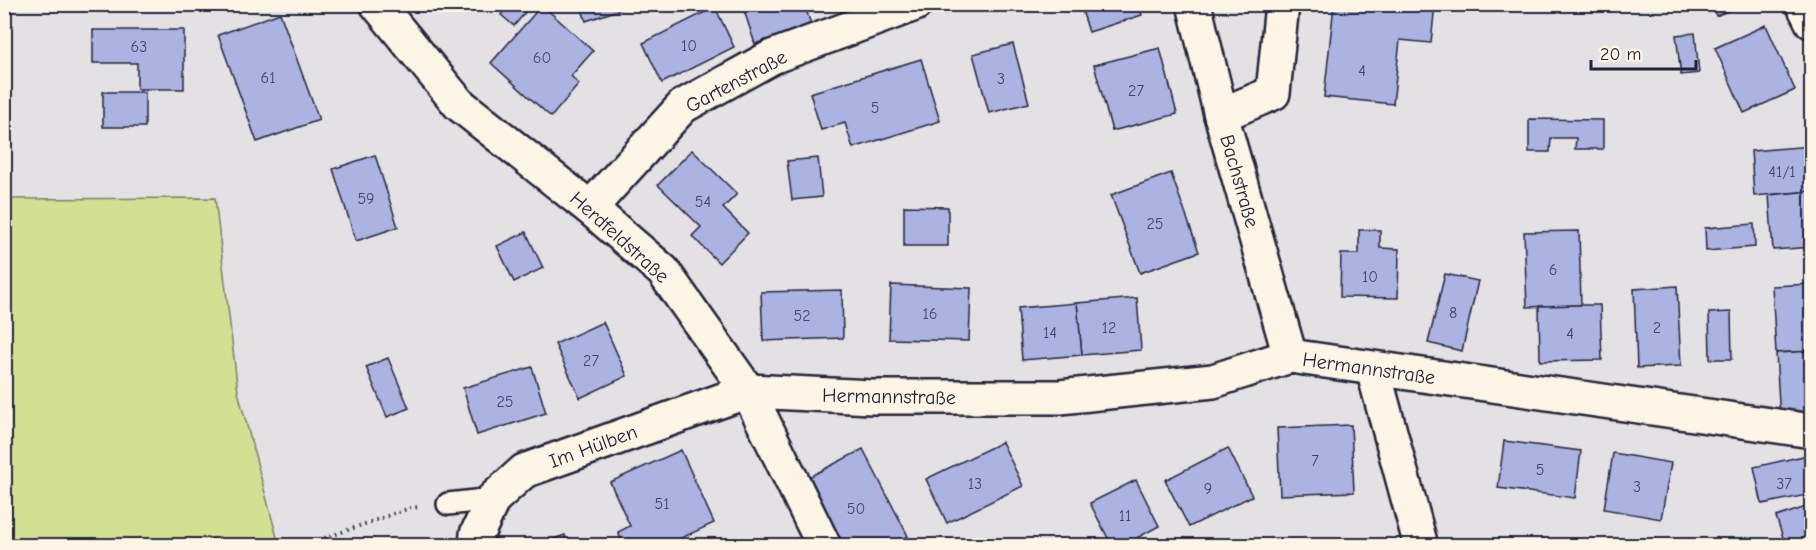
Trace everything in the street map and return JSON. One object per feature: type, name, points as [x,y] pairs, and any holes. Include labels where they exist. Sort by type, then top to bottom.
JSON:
[{"type":"street","name":"Herdfeldstraße","points":[[376,4],[459,104],[590,208],[663,271],[748,391],[824,546]]},
{"type":"street","name":"Gartenstraße","points":[[590,208],[683,106],[772,57],[915,4]]},
{"type":"street","name":"Bachstraße","points":[[1194,4],[1221,115],[1290,356]]},
{"type":"street","points":[[1221,115],[1273,93],[1282,4]]},
{"type":"street","points":[[1803,4],[1812,22]]},
{"type":"street","name":"Hermannstraße","points":[[748,391],[872,397],[1060,397],[1213,381],[1290,356],[1812,431]]},
{"type":"street","points":[[1373,369],[1420,546]]},
{"type":"street","name":"Im Hülben","points":[[476,546],[477,534],[493,499],[524,471],[748,391]]},
{"type":"lane","points":[[448,504],[493,499]]},
{"type":"path","points":[[302,546],[410,508],[448,504]]},
{"type":"green space","points":[[215,198],[238,392],[279,545],[5,545],[5,199]]},
{"type":"building","points":[[509,4],[532,4],[514,26],[501,15]]},
{"type":"building","points":[[580,4],[626,4],[627,7],[586,21]]},
{"type":"building","points":[[742,4],[804,4],[811,24],[755,44]]},
{"type":"building","points":[[837,4],[856,4],[841,12]]},
{"type":"building","points":[[1080,4],[1138,4],[1142,15],[1089,32]]},
{"type":"building","points":[[1361,4],[1435,4],[1431,43],[1400,40],[1393,104],[1324,97],[1334,5],[1361,7]]},
{"type":"building","points":[[1711,4],[1744,4],[1716,16]]},
{"type":"building","points":[[542,5],[593,51],[571,76],[579,84],[551,117],[491,63]]},
{"type":"building","points":[[715,7],[734,47],[662,83],[643,43]]},
{"type":"building","points":[[280,13],[319,120],[257,142],[218,35]]},
{"type":"building","points":[[1766,25],[1795,90],[1744,113],[1715,48]]},
{"type":"building","points":[[93,30],[184,30],[184,89],[137,89],[137,63],[93,63]]},
{"type":"building","points":[[1695,33],[1699,73],[1681,75],[1676,35]]},
{"type":"building","points":[[1013,44],[1029,103],[989,113],[973,54]]},
{"type":"building","points":[[1160,48],[1177,114],[1112,131],[1094,65]]},
{"type":"building","points":[[921,59],[940,121],[853,148],[845,123],[821,130],[810,93]]},
{"type":"building","points":[[103,92],[145,92],[145,127],[103,127]]},
{"type":"building","points":[[1529,119],[1603,120],[1603,149],[1575,149],[1576,138],[1551,138],[1550,152],[1529,152]]},
{"type":"building","points":[[1812,146],[1812,191],[1754,196],[1751,151]]},
{"type":"building","points":[[692,150],[737,194],[723,208],[748,233],[719,263],[692,236],[701,227],[658,185]]},
{"type":"building","points":[[375,155],[398,227],[356,241],[333,169]]},
{"type":"building","points":[[818,158],[822,197],[792,200],[787,161]]},
{"type":"building","points":[[1171,173],[1199,252],[1140,273],[1111,195]]},
{"type":"building","points":[[1812,191],[1812,247],[1773,250],[1769,195]]},
{"type":"building","points":[[904,206],[948,207],[948,246],[904,246]]},
{"type":"building","points":[[1754,224],[1755,247],[1706,251],[1705,228]]},
{"type":"building","points":[[1359,230],[1380,230],[1380,248],[1399,249],[1398,298],[1340,297],[1341,254],[1359,254]]},
{"type":"building","points":[[1579,231],[1581,305],[1527,307],[1524,232]]},
{"type":"building","points":[[526,232],[543,268],[514,282],[497,246]]},
{"type":"building","points":[[1445,274],[1478,281],[1462,351],[1428,343]]},
{"type":"building","points":[[1812,284],[1812,351],[1776,353],[1772,286]]},
{"type":"building","points":[[891,285],[971,288],[969,341],[889,339]]},
{"type":"building","points":[[1677,286],[1681,366],[1637,368],[1634,289]]},
{"type":"building","points":[[842,290],[843,338],[763,341],[761,292]]},
{"type":"building","points":[[1137,298],[1141,350],[1082,355],[1077,303]]},
{"type":"building","points":[[1077,303],[1082,355],[1022,360],[1018,308]]},
{"type":"building","points":[[1600,305],[1602,360],[1540,361],[1539,306]]},
{"type":"building","points":[[1731,312],[1732,359],[1710,359],[1709,313]]},
{"type":"building","points":[[603,322],[627,376],[580,398],[555,344]]},
{"type":"building","points":[[1812,351],[1812,418],[1780,420],[1776,353]]},
{"type":"building","points":[[388,358],[409,408],[387,417],[366,367]]},
{"type":"building","points":[[532,367],[546,413],[477,435],[463,388]]},
{"type":"building","points":[[1351,425],[1354,492],[1280,495],[1277,428]]},
{"type":"building","points":[[1504,441],[1581,451],[1575,498],[1498,488]]},
{"type":"building","points":[[1002,442],[1023,486],[947,523],[926,479]]},
{"type":"building","points":[[1228,448],[1252,496],[1189,527],[1165,480]]},
{"type":"building","points":[[863,449],[908,536],[889,546],[837,546],[803,480]]},
{"type":"building","points":[[681,450],[714,523],[664,546],[624,546],[618,532],[630,526],[610,482]]},
{"type":"building","points":[[1613,453],[1671,463],[1661,519],[1604,509]]},
{"type":"building","points":[[1808,455],[1812,473],[1812,494],[1762,504],[1754,467]]},
{"type":"building","points":[[1136,480],[1159,526],[1122,546],[1112,546],[1090,503]]},
{"type":"building","points":[[1812,505],[1812,546],[1786,546],[1776,517]]},
{"type":"building","points":[[565,535],[568,546],[532,546]]}]
